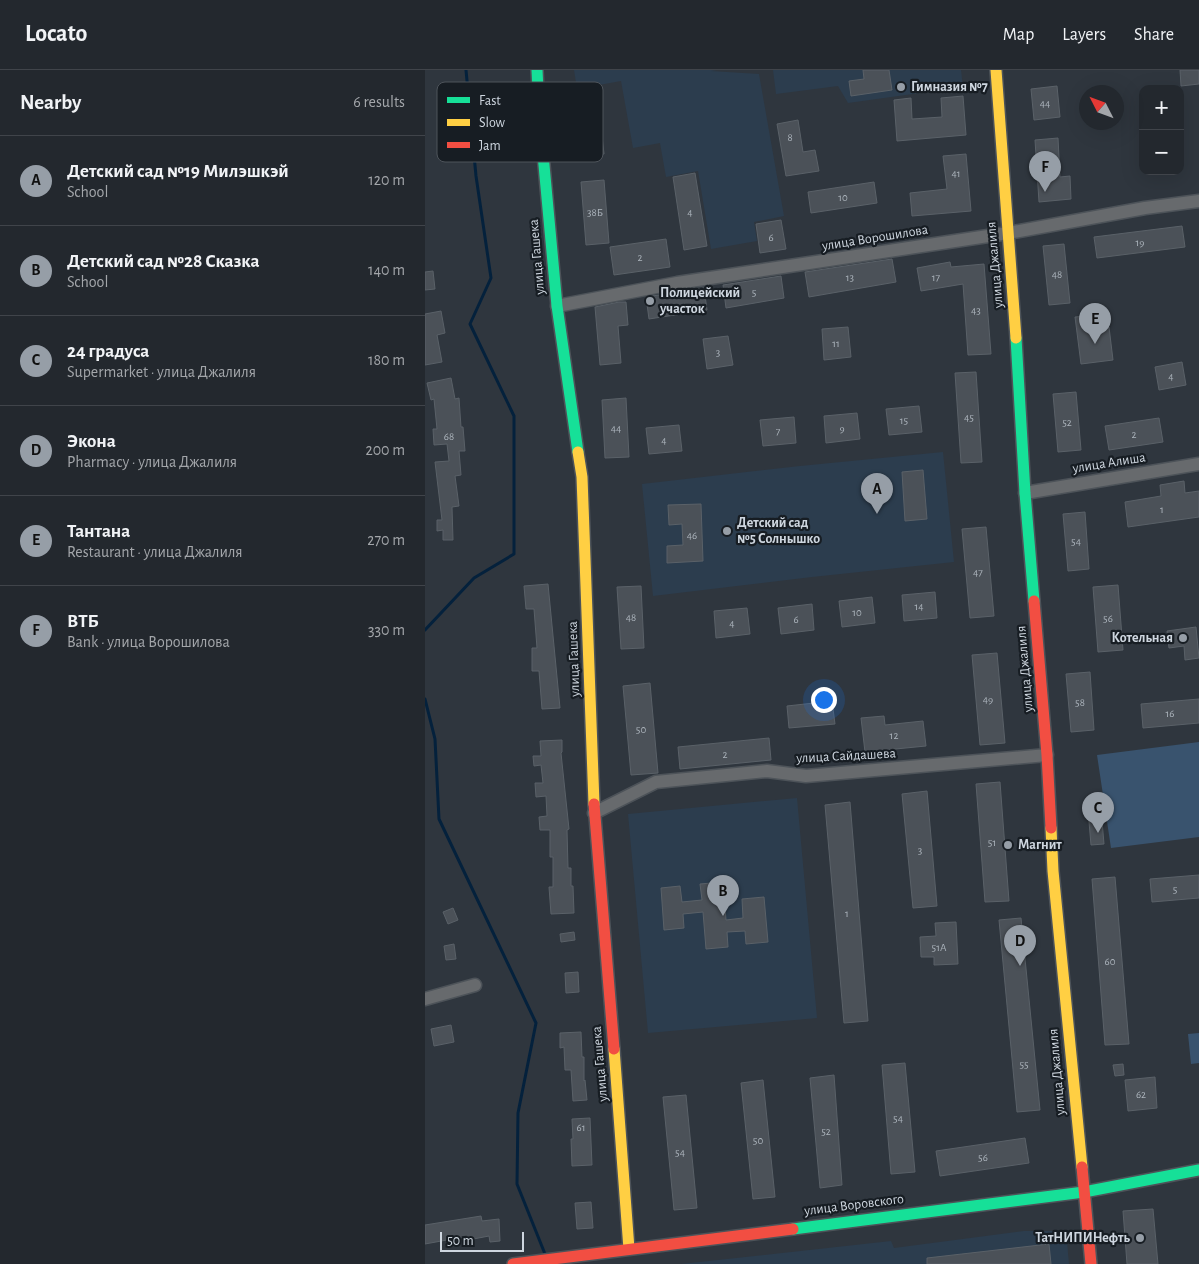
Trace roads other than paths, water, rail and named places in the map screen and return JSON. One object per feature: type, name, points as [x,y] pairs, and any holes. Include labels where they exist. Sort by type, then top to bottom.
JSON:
[{"type":"street","name":"улица Джалиля","points":[[996,70],[1018,359],[1025,493],[1047,755],[1053,871],[1091,1264]]},
{"type":"street","name":"улица Гашека","points":[[544,162],[557,306],[582,477],[594,813],[629,1249]]},
{"type":"street","name":"улица Ворошилова","points":[[557,306],[677,283],[1008,233],[1145,208],[1199,201]]},
{"type":"street","name":"улица Алиша","points":[[1025,493],[1199,464]]},
{"type":"street","name":"улица Сайдашева","points":[[594,813],[656,782],[767,771],[807,776],[1047,755]]},
{"type":"street","points":[[425,999],[475,985]]},
{"type":"street","name":"улица Воровского","points":[[513,1264],[1084,1192],[1199,1170]]},
{"type":"waterway","points":[[466,70],[467,82]]},
{"type":"waterway","points":[[425,630],[474,578],[514,554],[514,416],[470,324],[491,278],[475,162]]},
{"type":"waterway","points":[[425,699],[435,739],[439,819],[536,1023],[518,1113],[517,1184],[545,1254]]},
{"type":"place","name":"Гимназия №7","points":[[901,87]]},
{"type":"place","name":"ВТБ","points":[[1045,192]]},
{"type":"place","name":"Полицейский участок","points":[[650,301]]},
{"type":"place","name":"Тантана","points":[[1095,344]]},
{"type":"place","name":"Детский сад №19 Милэшкэй","points":[[877,514]]},
{"type":"place","name":"Детский сад №5 Солнышко","points":[[727,531]]},
{"type":"place","name":"Котельная","points":[[1183,638]]},
{"type":"place","name":"24 градуса","points":[[1098,833]]},
{"type":"place","name":"Магнит","points":[[1008,845]]},
{"type":"place","name":"Детский сад №28 Сказка","points":[[723,916]]},
{"type":"place","name":"Экона","points":[[1020,966]]},
{"type":"place","name":"ТатНИПИНефть","points":[[1140,1238]]}]
